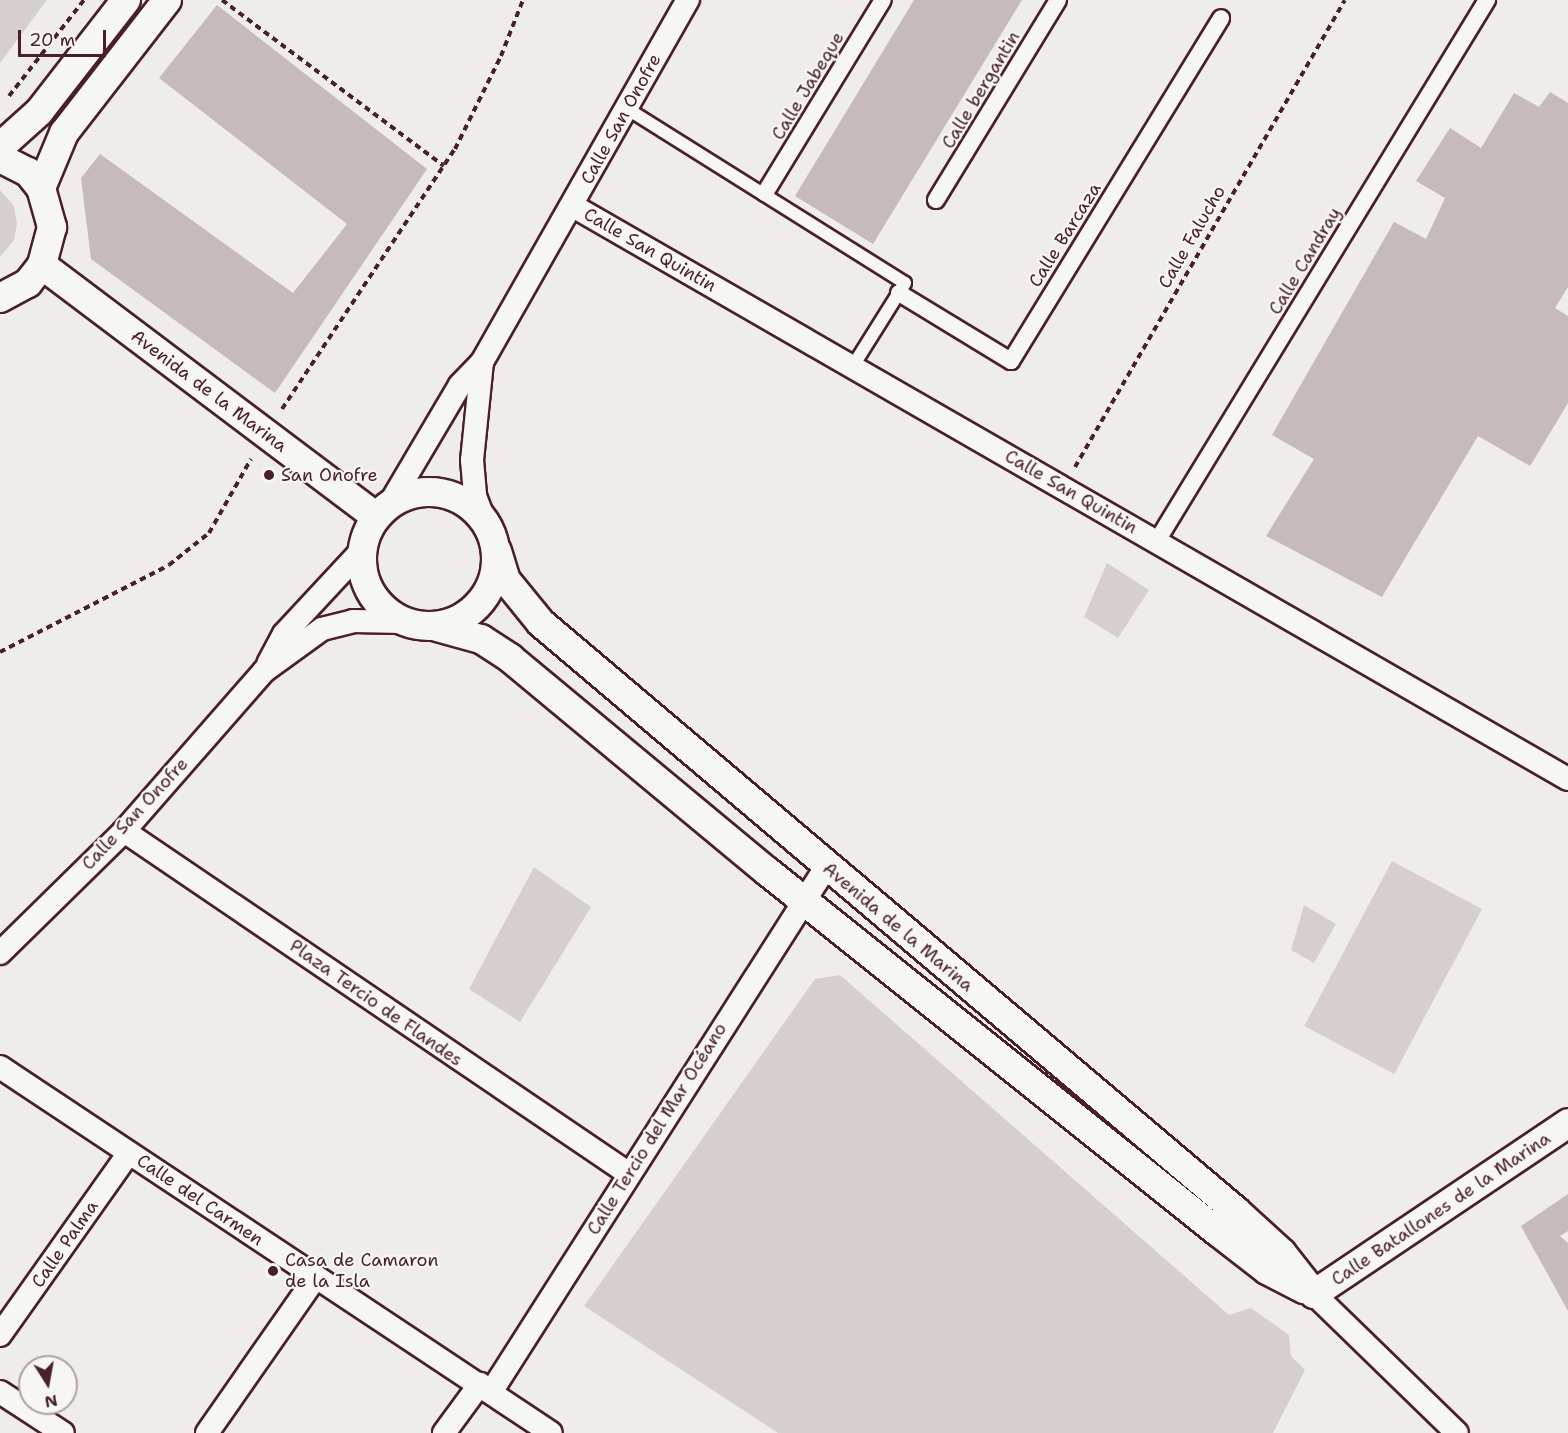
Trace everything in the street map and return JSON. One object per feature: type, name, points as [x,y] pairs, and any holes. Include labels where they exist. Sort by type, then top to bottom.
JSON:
[{"type":"street","points":[[0,147],[39,112],[126,0]]},
{"type":"street","points":[[41,188],[64,133],[167,0]]},
{"type":"street","name":"Calle San Onofre","points":[[482,362],[573,206],[688,0]]},
{"type":"street","name":"Calle Jabeque","points":[[765,193],[883,0]]},
{"type":"street","name":"Calle bergantin","points":[[936,200],[1058,0]]},
{"type":"street","name":"Calle Candray","points":[[1157,541],[1486,0]]},
{"type":"street","name":"Calle Barcaza","points":[[902,288],[1011,360],[1221,18]]},
{"type":"street","points":[[0,158],[28,172],[41,188],[52,227],[42,266],[28,283],[0,298]]},
{"type":"street","name":"Calle San Quintin","points":[[573,206],[1568,779]]},
{"type":"street","name":"Avenida de la Marina","points":[[42,266],[266,433],[382,511]]},
{"type":"street","points":[[264,671],[284,634],[362,550],[382,511],[460,385],[482,362]]},
{"type":"street","points":[[264,671],[322,629],[353,621],[402,622],[437,627],[454,622],[482,602],[496,569],[496,551],[475,496],[472,460],[482,362]]},
{"type":"street","points":[[382,511],[404,496],[439,492],[464,502],[484,519]]},
{"type":"street","points":[[362,550],[366,584],[387,613],[402,622]]},
{"type":"street","name":"Avenida de la Marina","points":[[496,551],[506,580],[541,623],[826,867],[1236,1210],[1281,1253],[1314,1294],[1457,1433]]},
{"type":"street","name":"Avenida de la Marina","points":[[437,627],[481,639],[510,658],[802,899],[1218,1232],[1267,1270],[1314,1294]]},
{"type":"street","name":"Calle San Onofre","points":[[0,953],[124,831],[264,671]]},
{"type":"street","name":"Plaza Tercio de Flandes","points":[[124,831],[629,1174]]},
{"type":"street","name":"Calle Tercio del Mar Océano","points":[[444,1433],[485,1388],[629,1174],[802,899],[826,867]]},
{"type":"street","name":"Calle del Carmen","points":[[0,1067],[551,1433]]},
{"type":"street","name":"Calle Batallones de la Marina","points":[[1314,1294],[1568,1123]]},
{"type":"street","name":"Calle Palma","points":[[0,1335],[129,1153]]},
{"type":"street","points":[[207,1433],[316,1277]]},
{"type":"street","points":[[0,1392],[63,1433]]},
{"type":"lane","name":"Calle Barcaza","points":[[626,108],[765,193],[902,288]]},
{"type":"lane","points":[[853,366],[902,288]]},
{"type":"path","points":[[6,100],[84,0]]},
{"type":"path","points":[[222,0],[444,166]]},
{"type":"path","points":[[0,652],[169,565],[209,533],[266,433],[444,166],[501,56],[523,0]]},
{"type":"path","name":"Calle Falucho","points":[[1064,488],[1345,0]]},
{"type":"shaded area","points":[[0,0],[47,0],[0,63]]},
{"type":"shaded area","points":[[0,190],[14,206],[17,224],[14,240],[0,257]]},
{"type":"shaded area","points":[[1107,563],[1149,590],[1118,638],[1084,617]]},
{"type":"shaded area","points":[[1392,861],[1482,909],[1394,1074],[1304,1026]]},
{"type":"shaded area","points":[[534,867],[591,907],[520,1022],[469,989]]},
{"type":"shaded area","points":[[1304,905],[1336,924],[1314,963],[1291,950]]},
{"type":"shaded area","points":[[840,975],[1229,1315],[1251,1308],[1289,1335],[1291,1356],[1305,1370],[1273,1433],[778,1433],[584,1306],[815,979]]},
{"type":"building","points":[[914,0],[1022,0],[873,244],[795,196]]},
{"type":"building","points":[[217,5],[427,169],[275,393],[91,259],[81,178],[100,154],[293,293],[347,224],[159,78]]},
{"type":"building","points":[[1550,92],[1568,103],[1568,287],[1555,308],[1568,316],[1568,403],[1530,466],[1478,436],[1382,597],[1266,536],[1314,459],[1272,435],[1394,222],[1426,239],[1445,198],[1416,181],[1450,128],[1481,148],[1514,93],[1539,107]]},
{"type":"building","points":[[1568,1194],[1568,1231],[1560,1236],[1568,1243],[1568,1311],[1521,1226]]},
{"type":"place","name":"San Onofre","points":[[269,475]]},
{"type":"place","name":"Casa de Camaron de la Isla","points":[[273,1271]]}]
